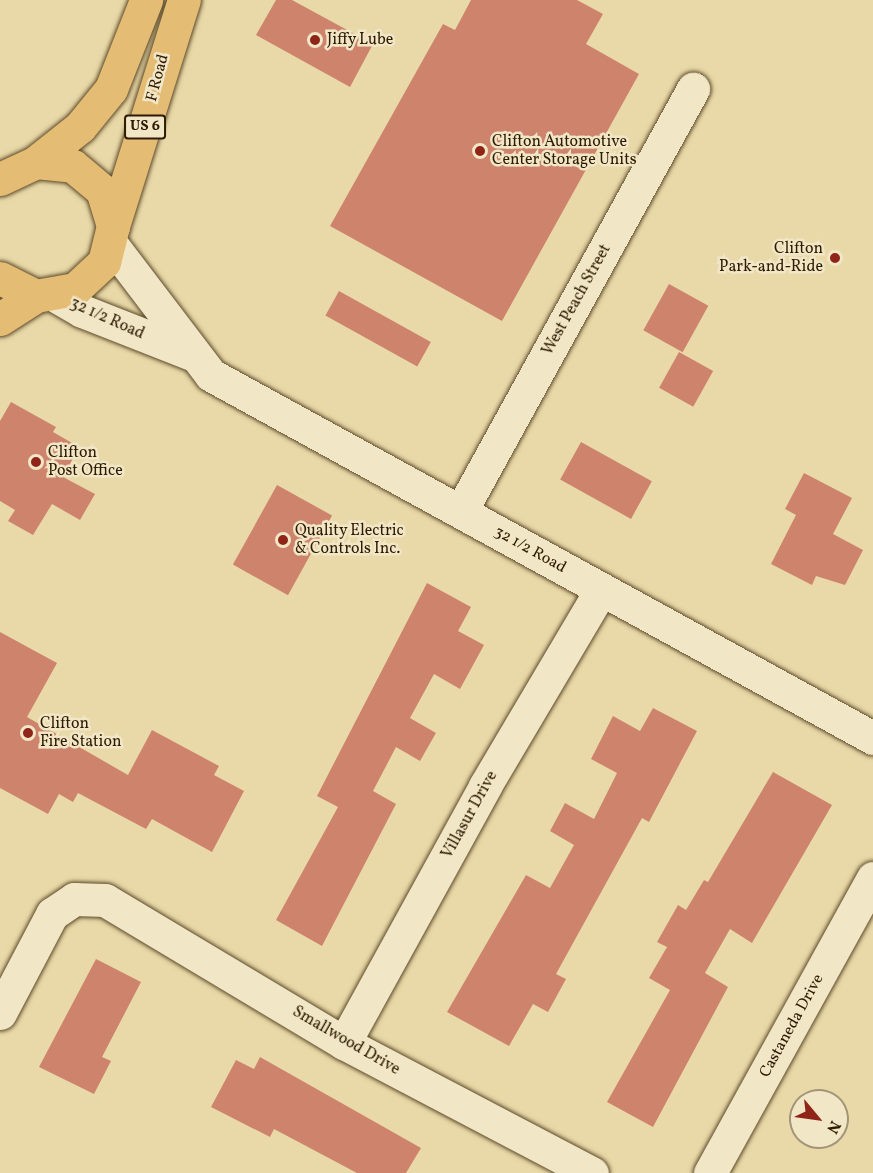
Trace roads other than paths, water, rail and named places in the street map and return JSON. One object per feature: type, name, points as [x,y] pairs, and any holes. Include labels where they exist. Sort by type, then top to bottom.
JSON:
[{"type":"main road","points":[[0,179],[36,162],[80,127],[111,89],[146,0]]},
{"type":"main road","name":"F Road","points":[[112,235],[184,0]]},
{"type":"main road","points":[[36,162],[55,161],[88,176],[110,207],[112,235]]},
{"type":"main road","name":"US 6","points":[[0,319],[46,296],[92,278],[112,235]]},
{"type":"main road","points":[[0,278],[46,296]]},
{"type":"street","name":"West Peach Street","points":[[461,512],[693,89]]},
{"type":"street","name":"32 1/2 Road","points":[[112,235],[192,354],[211,375],[873,738]]},
{"type":"street","name":"32 1/2 Road","points":[[46,296],[192,354]]},
{"type":"street","name":"Villasur Drive","points":[[344,1043],[485,786],[601,590]]},
{"type":"street","name":"Castaneda Drive","points":[[710,1173],[873,878]]},
{"type":"street","name":"Smallwood Drive","points":[[5,992],[52,914],[75,899],[105,900],[344,1043],[592,1173]]},
{"type":"place","name":"Jiffy Lube","points":[[315,40]]},
{"type":"place","name":"Clifton Automotive Center Storage Units","points":[[480,151]]},
{"type":"place","name":"Clifton Park-and-Ride","points":[[835,258]]},
{"type":"place","name":"Clifton Post Office","points":[[36,462]]},
{"type":"place","name":"Quality Electric & Controls Inc.","points":[[283,540]]},
{"type":"place","name":"Clifton Fire Station","points":[[28,733]]}]
